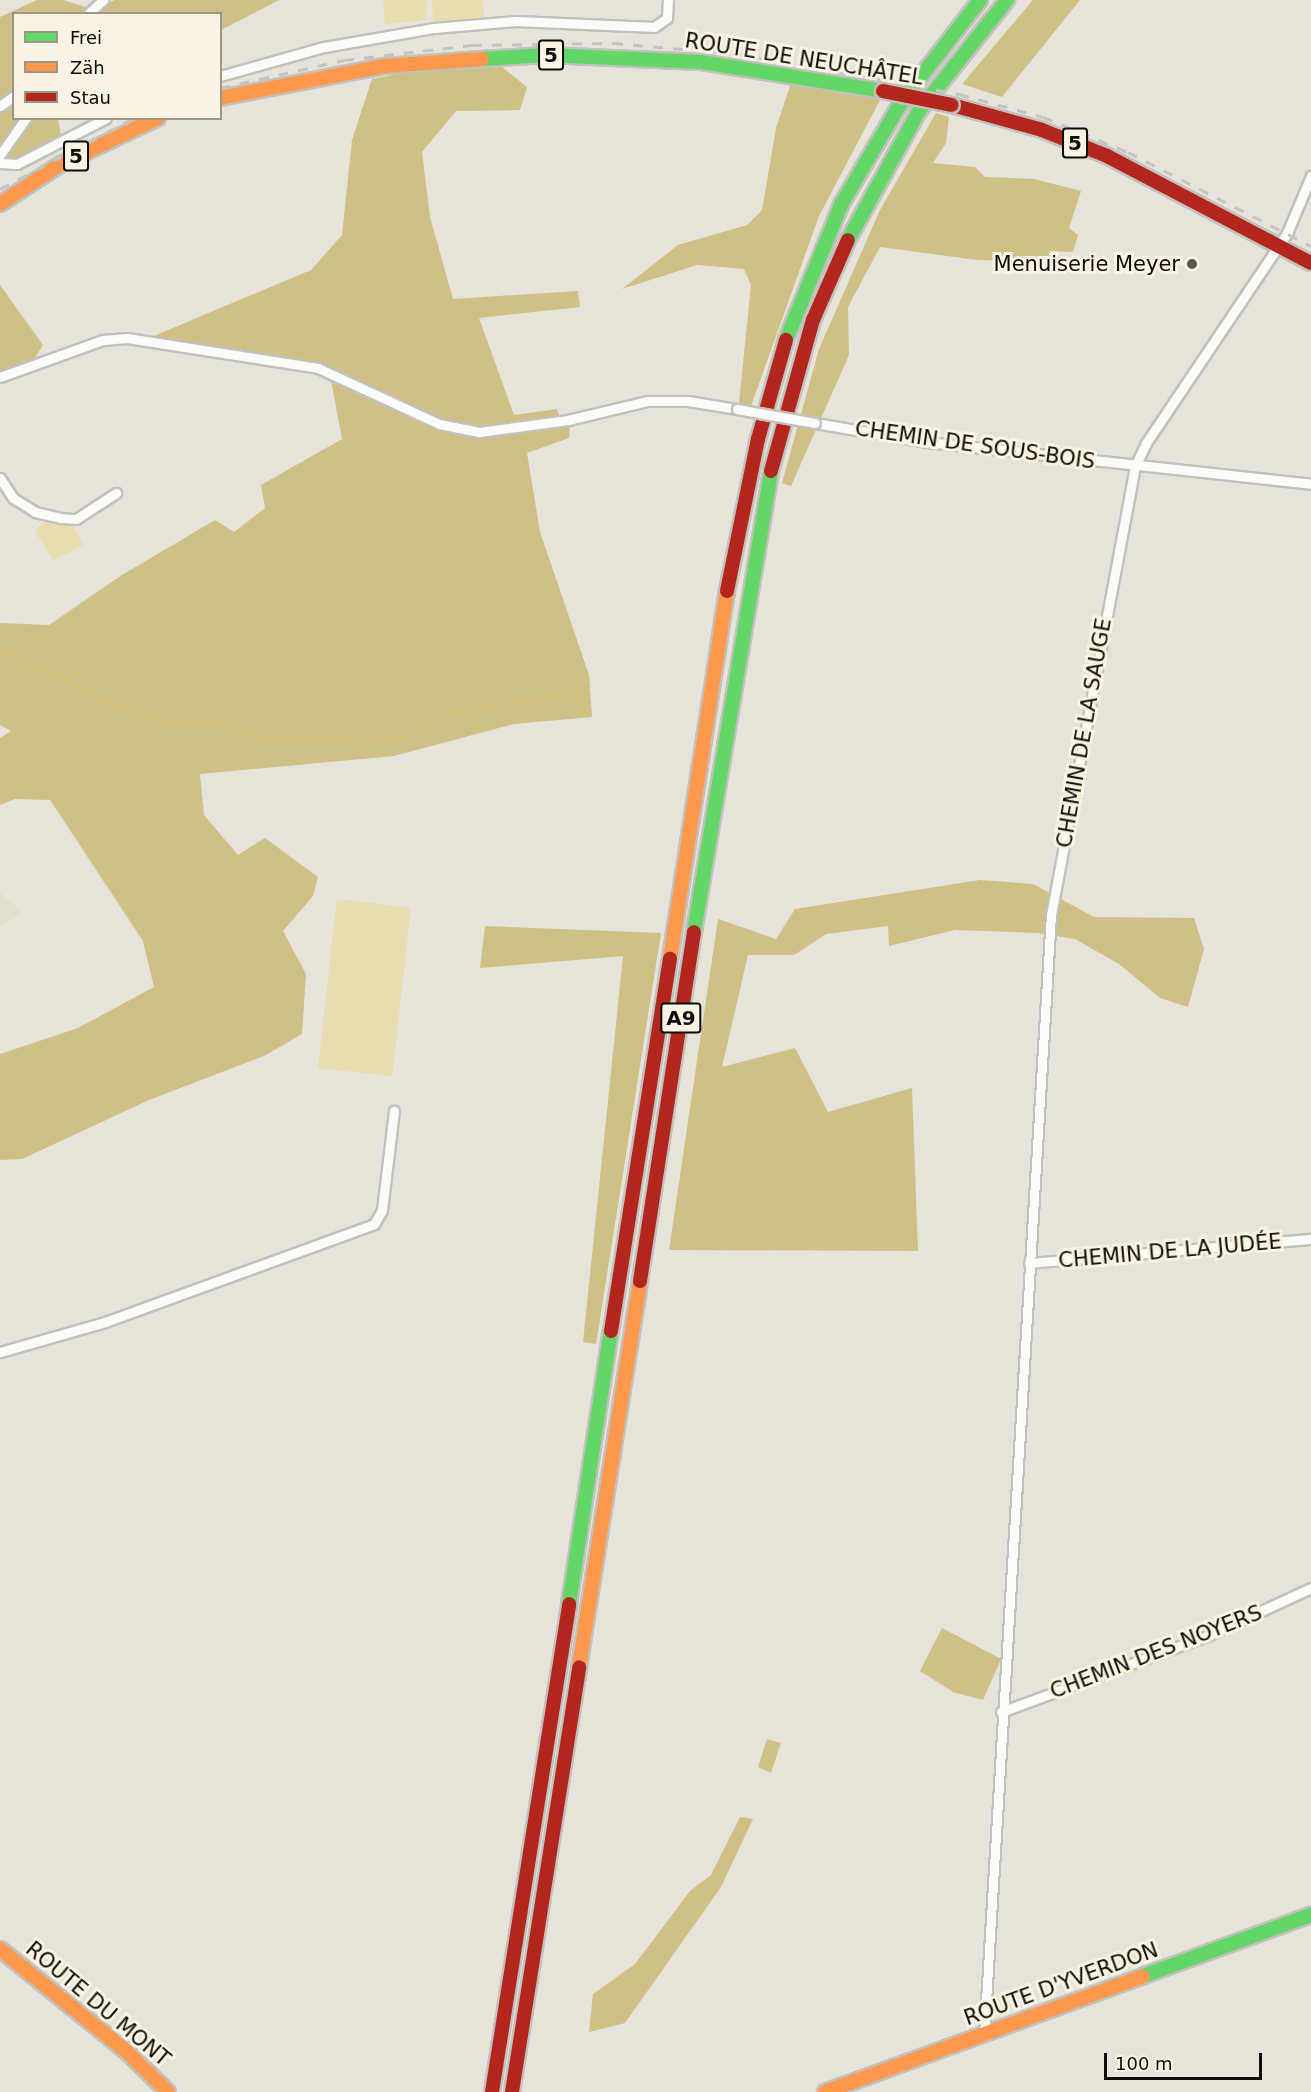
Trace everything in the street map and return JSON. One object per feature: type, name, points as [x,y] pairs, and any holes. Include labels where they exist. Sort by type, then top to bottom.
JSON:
[{"type":"main road","name":"A9","points":[[492,2092],[728,587],[758,439],[794,314],[842,203],[902,101],[981,0]]},
{"type":"main road","name":"A9","points":[[512,2092],[746,602],[775,453],[813,321],[860,212],[919,111],[1007,0]]},
{"type":"main road","name":"ROUTE DE NEUCHÂTEL","points":[[222,98],[385,66],[546,55],[691,61],[883,91],[952,105],[1042,130],[1107,156],[1278,246]]},
{"type":"main road","name":"5","points":[[0,204],[61,164],[154,120]]},
{"type":"main road","name":"5","points":[[1278,246],[1311,263]]},
{"type":"main road","name":"ROUTE D'YVERDON","points":[[825,2092],[1311,1915]]},
{"type":"main road","name":"ROUTE DU MONT","points":[[0,1949],[127,2052],[168,2092]]},
{"type":"street","points":[[90,12],[103,0]]},
{"type":"street","points":[[222,75],[324,47],[434,28],[516,21],[654,27],[667,18],[668,0]]},
{"type":"street","points":[[0,155],[25,120]]},
{"type":"street","points":[[0,163],[17,164],[102,120]]},
{"type":"street","name":"CHEMIN DE LA SAUGE","points":[[984,2035],[1000,1712],[1051,915],[1135,466],[1146,443],[1278,246],[1311,177]]},
{"type":"street","name":"CHEMIN DE SOUS-BOIS","points":[[0,377],[103,340],[127,338],[318,368],[439,424],[479,432],[568,420],[647,401],[688,401],[927,442],[1311,484]]},
{"type":"street","points":[[0,478],[13,498],[35,512],[60,518],[76,519],[116,493]]},
{"type":"street","points":[[0,1352],[105,1322],[374,1224],[382,1210],[394,1111]]},
{"type":"street","name":"CHEMIN DE LA JUDÉE","points":[[1029,1263],[1311,1239]]},
{"type":"street","name":"CHEMIN DES NOYERS","points":[[1000,1712],[1207,1636],[1311,1588]]},
{"type":"shaded area","points":[[37,0],[63,0],[98,11],[114,0],[279,0],[222,29],[222,12],[12,12],[12,120],[58,120],[61,135],[25,159],[0,159],[0,17]]},
{"type":"shaded area","points":[[383,0],[428,0],[425,20],[385,24]]},
{"type":"shaded area","points":[[432,0],[483,0],[484,18],[433,22]]},
{"type":"shaded area","points":[[1033,0],[1080,0],[1002,97],[962,84]]},
{"type":"shaded area","points":[[502,67],[527,87],[520,110],[456,111],[422,152],[430,217],[453,299],[578,291],[580,307],[479,318],[514,415],[557,409],[560,418],[530,430],[570,426],[569,438],[527,453],[540,532],[589,675],[592,717],[514,724],[394,756],[200,774],[204,815],[238,855],[265,838],[318,877],[313,896],[283,931],[306,974],[302,1034],[264,1056],[149,1100],[22,1159],[0,1160],[0,1054],[78,1028],[154,987],[143,941],[50,800],[15,799],[0,805],[0,738],[11,731],[0,725],[0,623],[49,625],[122,575],[215,520],[234,532],[265,508],[261,485],[342,439],[329,370],[258,364],[142,341],[311,270],[342,235],[352,140],[372,79],[403,73]]},
{"type":"shaded area","points":[[791,83],[880,100],[819,216],[751,406],[739,403],[751,285],[744,269],[697,265],[622,289],[678,245],[747,225],[762,210],[776,128]]},
{"type":"shaded area","points":[[936,113],[949,117],[946,143],[933,163],[975,167],[985,177],[1034,179],[1081,191],[1069,228],[1078,235],[1073,252],[1050,251],[1047,262],[977,260],[880,247],[848,307],[849,355],[791,486],[782,483],[819,349],[880,210]]},
{"type":"shaded area","points":[[0,285],[43,345],[33,361],[0,371]]},
{"type":"shaded area","points":[[50,521],[72,524],[84,545],[53,560],[34,530]]},
{"type":"shaded area","points":[[980,880],[1033,884],[1094,917],[1194,918],[1204,949],[1188,1007],[1160,998],[1119,964],[1075,939],[1038,933],[955,930],[889,946],[888,926],[826,934],[794,955],[748,955],[722,1067],[795,1048],[828,1112],[912,1088],[918,1251],[669,1250],[718,919],[776,939],[795,909]]},
{"type":"shaded area","points":[[0,893],[23,913],[0,927]]},
{"type":"shaded area","points":[[337,899],[411,908],[392,1076],[318,1068]]},
{"type":"shaded area","points":[[485,926],[661,933],[596,1344],[583,1342],[623,956],[480,968]]},
{"type":"shaded area","points":[[942,1628],[1001,1659],[983,1700],[953,1692],[920,1671]]},
{"type":"shaded area","points":[[767,1739],[781,1743],[771,1773],[758,1767]]},
{"type":"shaded area","points":[[740,1817],[753,1819],[721,1887],[625,2023],[589,2032],[593,1994],[635,1964],[690,1891],[711,1875]]},
{"type":"waterway","points":[[0,650],[14,655],[22,666],[37,664],[126,711],[168,722],[215,721],[259,739],[331,737],[364,742],[406,736],[453,713],[511,702],[558,695],[584,703]]},
{"type":"railway","points":[[222,88],[344,60],[472,45],[613,43],[739,54],[959,94],[1043,117],[1128,152],[1311,246]]},
{"type":"railway","points":[[0,189],[130,120]]},
{"type":"traffic: fast","points":[[786,340],[842,203],[902,101],[980,0]]},
{"type":"traffic: fast","points":[[848,240],[919,111],[1007,0]]},
{"type":"traffic: fast","points":[[482,59],[546,55],[701,62],[883,91]]},
{"type":"traffic: fast","points":[[694,932],[771,471]]},
{"type":"traffic: fast","points":[[569,1604],[611,1331]]},
{"type":"traffic: fast","points":[[1143,1976],[1311,1915]]},
{"type":"traffic: slow","points":[[222,98],[385,66],[482,59]]},
{"type":"traffic: slow","points":[[0,204],[61,164],[154,120]]},
{"type":"traffic: slow","points":[[670,959],[727,591]]},
{"type":"traffic: slow","points":[[579,1667],[640,1281]]},
{"type":"traffic: slow","points":[[0,1949],[127,2052],[168,2092]]},
{"type":"traffic: slow","points":[[825,2092],[1143,1976]]},
{"type":"traffic: jam","points":[[883,91],[952,105]]},
{"type":"traffic: jam","points":[[952,105],[1042,130],[1107,156],[1311,263]]},
{"type":"traffic: jam","points":[[771,471],[813,320],[848,240]]},
{"type":"traffic: jam","points":[[727,591],[758,439],[786,340]]},
{"type":"traffic: jam","points":[[640,1281],[694,932]]},
{"type":"traffic: jam","points":[[611,1331],[670,959]]},
{"type":"traffic: jam","points":[[492,2092],[569,1604]]},
{"type":"traffic: jam","points":[[512,2092],[579,1667]]},
{"type":"place","name":"Menuiserie Meyer","points":[[1192,264]]}]
